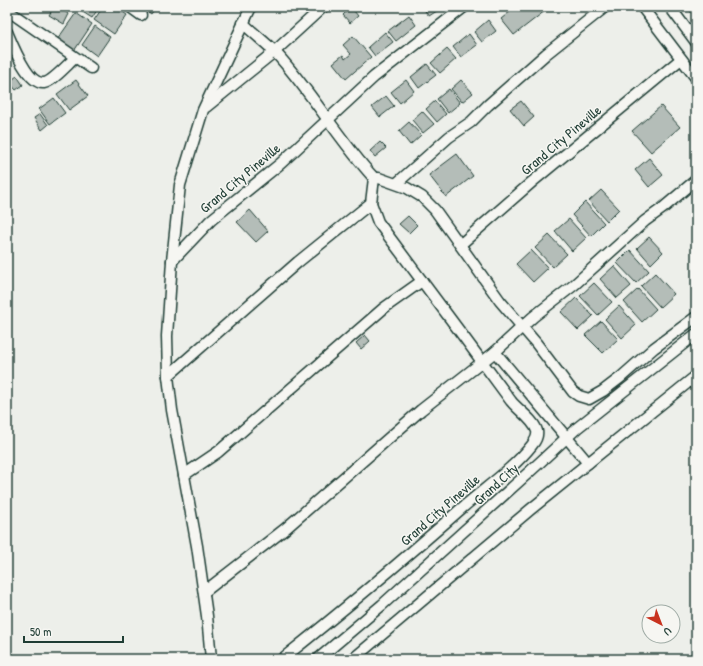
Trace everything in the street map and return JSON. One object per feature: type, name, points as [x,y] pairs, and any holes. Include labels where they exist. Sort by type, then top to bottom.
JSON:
[{"type":"street","points":[[130,7],[141,15]]},
{"type":"street","name":"Grand City Pineville","points":[[211,659],[204,592],[172,410],[168,376],[166,336],[180,185],[203,110],[251,7]]},
{"type":"street","points":[[203,110],[274,52],[323,7]]},
{"type":"street","name":"Grand City Pineville","points":[[172,261],[211,220],[280,164],[374,77],[464,7]]},
{"type":"street","points":[[397,184],[449,137],[471,122],[546,54],[605,7]]},
{"type":"street","points":[[642,7],[696,78]]},
{"type":"street","points":[[670,7],[696,42]]},
{"type":"street","points":[[7,10],[91,68]]},
{"type":"street","points":[[243,23],[274,52],[328,120],[344,143],[374,178],[379,178],[397,184],[422,197],[436,210],[500,301],[523,327],[573,392],[579,396],[589,398],[603,391],[654,348],[696,316]]},
{"type":"street","points":[[7,32],[23,65],[31,78],[36,82],[43,83],[49,81],[75,58]]},
{"type":"street","name":"Grand City Pineville","points":[[461,244],[532,182],[681,59]]},
{"type":"street","name":"Grand City Pineville","points":[[282,659],[394,568],[511,467],[532,446],[537,438],[537,431],[533,424],[512,403],[378,222],[371,202],[374,178]]},
{"type":"street","points":[[204,592],[285,529],[421,410],[495,352],[538,312],[574,285],[645,221],[696,180]]},
{"type":"street","points":[[168,376],[298,262],[371,202]]},
{"type":"street","points":[[184,475],[218,452],[384,308],[422,281]]},
{"type":"street","name":"Grand City","points":[[318,659],[382,605],[567,437],[696,334]]},
{"type":"street","points":[[495,352],[588,463]]},
{"type":"street","points":[[353,659],[525,514],[696,376]]},
{"type":"building","points":[[54,7],[57,7],[69,14],[64,24],[49,15]]},
{"type":"building","points":[[80,7],[99,7],[92,18],[78,9]]},
{"type":"building","points":[[103,7],[116,7],[127,15],[114,34],[94,20]]},
{"type":"building","points":[[142,7],[156,7],[151,14]]},
{"type":"building","points":[[351,7],[358,16],[350,23],[343,15]]},
{"type":"building","points":[[422,7],[443,7],[429,16]]},
{"type":"building","points":[[516,7],[550,7],[514,35],[501,19]]},
{"type":"building","points":[[76,13],[92,24],[74,51],[57,40]]},
{"type":"building","points":[[409,15],[416,25],[396,41],[388,31]]},
{"type":"building","points":[[488,20],[496,31],[482,42],[474,32]]},
{"type":"building","points":[[95,26],[110,37],[97,56],[82,45]]},
{"type":"building","points":[[385,32],[393,42],[375,56],[368,47]]},
{"type":"building","points":[[469,34],[477,45],[461,57],[453,47]]},
{"type":"building","points":[[353,36],[371,57],[346,79],[333,63],[343,55],[345,59],[351,54],[343,45]]},
{"type":"building","points":[[447,49],[456,59],[440,73],[431,63]]},
{"type":"building","points":[[427,64],[436,75],[419,88],[411,77]]},
{"type":"building","points":[[7,72],[11,78],[7,81]]},
{"type":"building","points":[[17,76],[23,85],[16,90],[9,82]]},
{"type":"building","points":[[76,80],[88,96],[69,110],[57,94]]},
{"type":"building","points":[[406,80],[414,91],[400,103],[391,92]]},
{"type":"building","points":[[461,80],[473,93],[462,102],[451,89]]},
{"type":"building","points":[[7,83],[13,91],[7,95]]},
{"type":"building","points":[[449,89],[460,103],[448,113],[437,99]]},
{"type":"building","points":[[386,96],[394,106],[380,117],[372,107]]},
{"type":"building","points":[[54,98],[65,113],[50,124],[39,109]]},
{"type":"building","points":[[435,101],[446,114],[437,122],[426,109]]},
{"type":"building","points":[[521,101],[534,117],[524,126],[510,109]]},
{"type":"building","points":[[661,106],[680,127],[651,152],[632,131]]},
{"type":"building","points":[[422,111],[434,124],[423,133],[412,120]]},
{"type":"building","points":[[40,114],[48,125],[42,130],[34,118]]},
{"type":"building","points":[[409,122],[421,135],[410,145],[399,131]]},
{"type":"building","points":[[380,142],[386,148],[375,157],[370,151]]},
{"type":"building","points":[[457,154],[473,176],[446,197],[429,175]]},
{"type":"building","points":[[649,158],[663,175],[649,187],[635,170]]},
{"type":"building","points":[[601,190],[619,209],[607,221],[589,201]]},
{"type":"building","points":[[585,202],[604,223],[591,236],[572,215]]},
{"type":"building","points":[[250,210],[268,231],[256,242],[237,222]]},
{"type":"building","points":[[408,216],[417,225],[409,233],[399,224]]},
{"type":"building","points":[[569,219],[586,238],[572,251],[555,231]]},
{"type":"building","points":[[549,235],[567,254],[553,267],[535,248]]},
{"type":"building","points":[[649,237],[663,252],[651,264],[637,248]]},
{"type":"building","points":[[531,250],[548,268],[533,282],[516,264]]},
{"type":"building","points":[[630,250],[649,271],[636,283],[617,263]]},
{"type":"building","points":[[614,266],[631,286],[617,298],[600,279]]},
{"type":"building","points":[[655,273],[674,294],[660,307],[641,286]]},
{"type":"building","points":[[594,283],[612,302],[598,315],[580,296]]},
{"type":"building","points":[[638,289],[656,309],[642,322],[624,302]]},
{"type":"building","points":[[576,298],[593,316],[578,330],[561,312]]},
{"type":"building","points":[[619,306],[636,325],[622,338],[605,319]]},
{"type":"building","points":[[601,321],[618,339],[603,353],[585,335]]},
{"type":"building","points":[[365,335],[370,341],[361,349],[356,343]]}]
